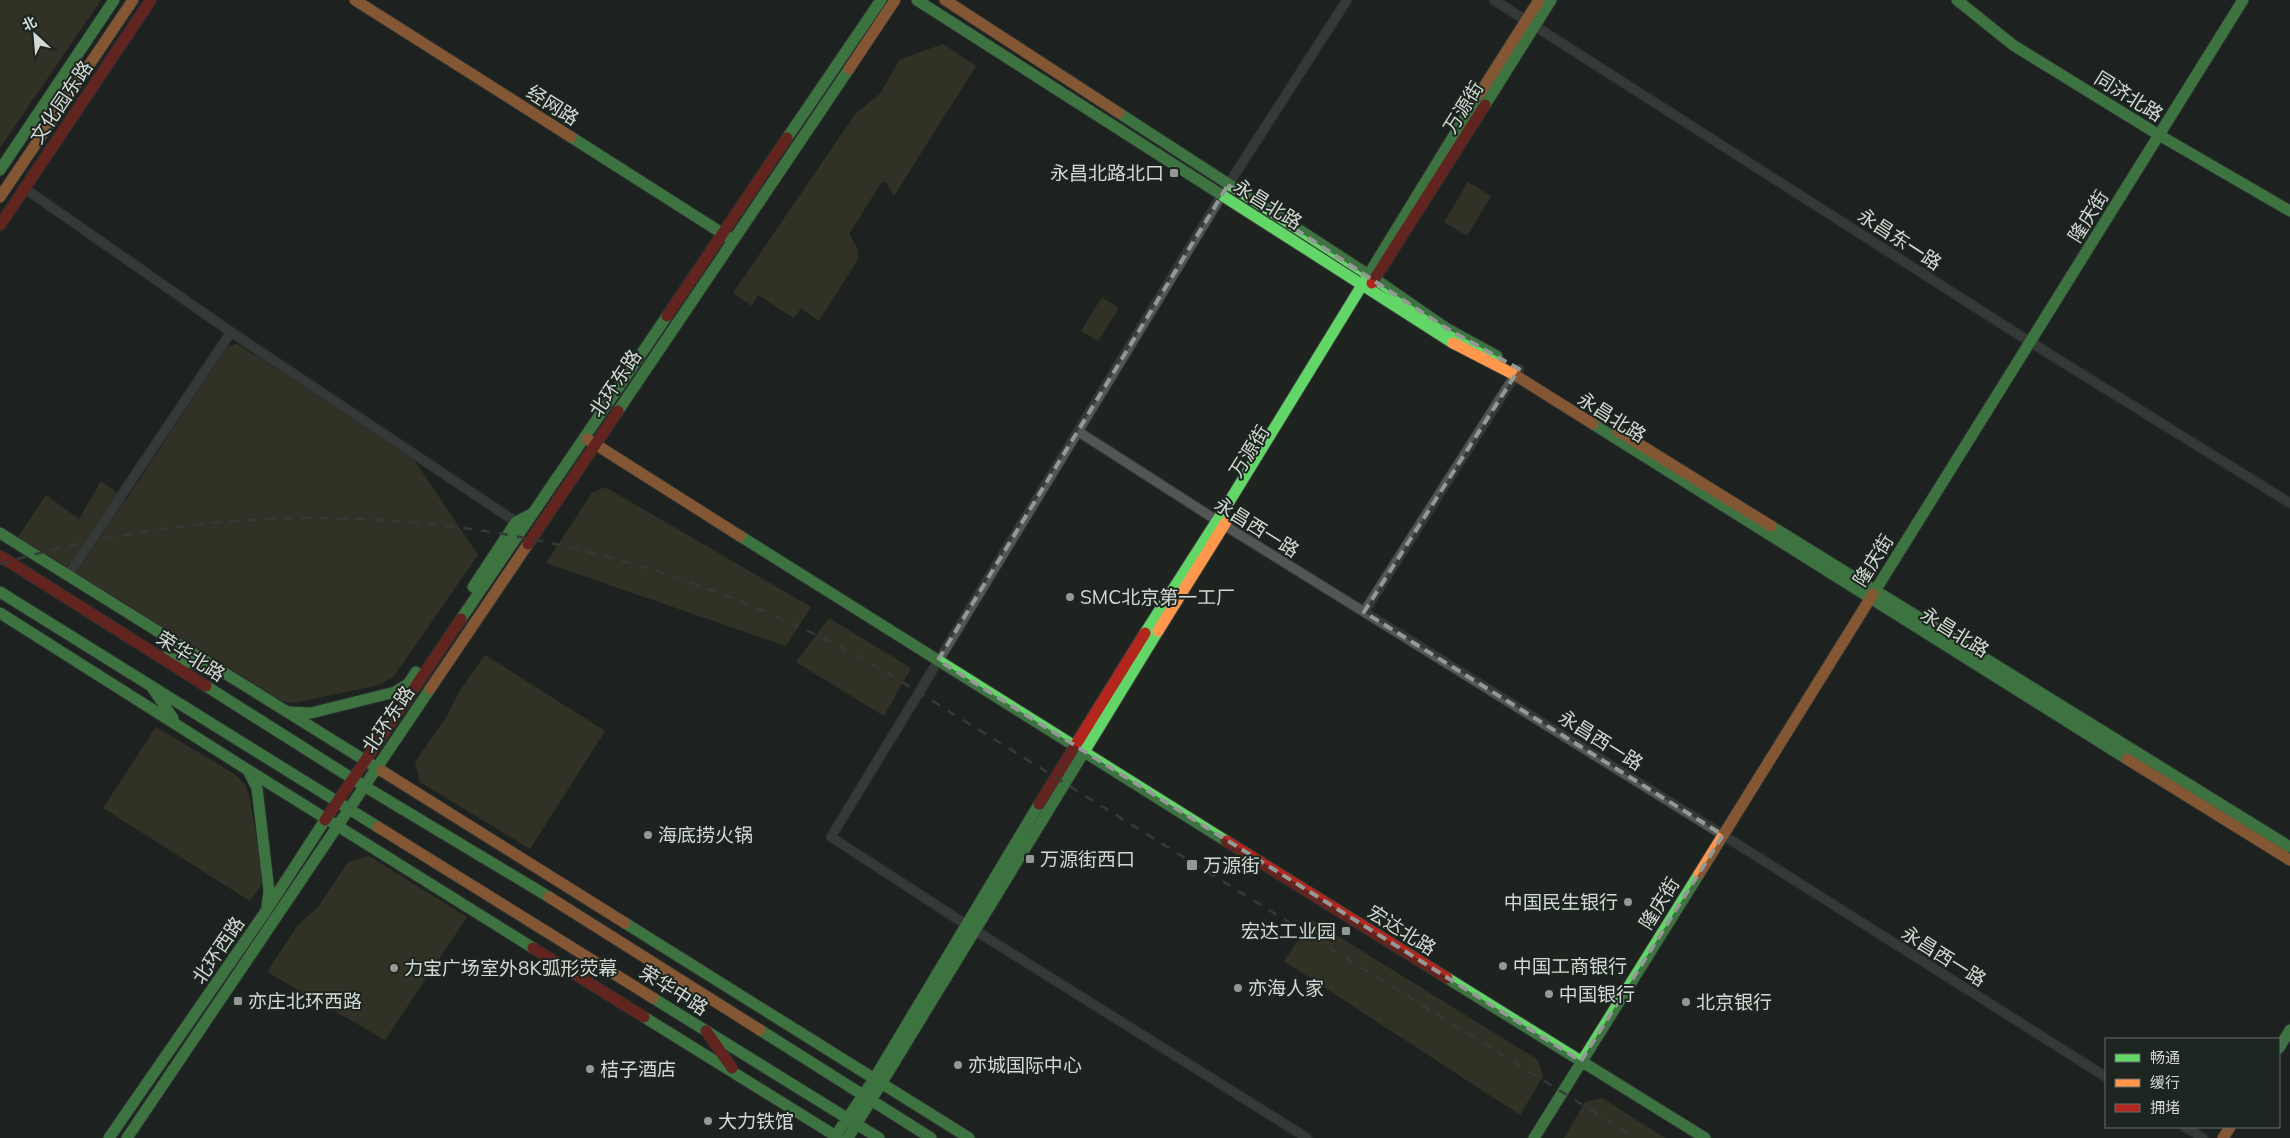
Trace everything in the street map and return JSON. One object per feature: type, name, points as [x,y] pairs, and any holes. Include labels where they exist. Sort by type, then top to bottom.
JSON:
[{"type":"street","points":[[0,170],[114,0]]},
{"type":"street","name":"文化园东路","points":[[0,197],[133,0]]},
{"type":"street","name":"文化园东路","points":[[0,224],[151,0]]},
{"type":"street","name":"经网路","points":[[355,0],[732,240]]},
{"type":"street","name":"北环东路","points":[[364,786],[590,441],[722,233],[881,0]]},
{"type":"street","name":"北环东路","points":[[352,779],[534,513],[590,441],[732,240],[895,0]]},
{"type":"street","name":"永昌北路","points":[[918,0],[1222,196],[1368,281]]},
{"type":"street","name":"永昌北路","points":[[945,0],[1228,185],[1368,281],[1447,340],[1517,372],[2290,860]]},
{"type":"street","points":[[1307,1138],[972,928],[831,837],[1228,185],[1347,0]]},
{"type":"street","name":"永昌东一路","points":[[1494,0],[2030,342],[2290,503]]},
{"type":"street","name":"万源街","points":[[1531,23],[1539,0]]},
{"type":"street","name":"万源街","points":[[852,1121],[972,928],[1078,749],[1220,523],[1368,281],[1531,23],[1551,0]]},
{"type":"street","name":"同济北路","points":[[1957,0],[2013,45],[2159,135],[2290,211]]},
{"type":"street","name":"隆庆街","points":[[1534,1138],[2243,0]]},
{"type":"street","points":[[24,188],[232,332],[516,522]]},
{"type":"street","points":[[68,575],[232,332]]},
{"type":"street","points":[[1364,612],[1517,372]]},
{"type":"street","name":"永昌西一路","points":[[1078,432],[1220,523],[1723,835],[2105,1076]]},
{"type":"street","name":"宏达北路","points":[[590,441],[1078,749],[1704,1138]]},
{"type":"street","points":[[287,712],[311,713],[395,692],[408,684],[516,522],[534,513]]},
{"type":"street","points":[[0,533],[968,1138]]},
{"type":"street","name":"荣华北路","points":[[0,556],[364,786]]},
{"type":"street","points":[[0,592],[349,809]]},
{"type":"street","name":"永昌北路","points":[[1872,595],[2290,847]]},
{"type":"street","points":[[0,613],[836,1137],[852,1121]]},
{"type":"street","points":[[159,656],[216,667]]},
{"type":"street","points":[[151,686],[176,723]]},
{"type":"street","points":[[248,770],[257,788],[269,891],[266,911]]},
{"type":"street","name":"北环西路","points":[[109,1138],[266,911],[352,779]]},
{"type":"street","name":"北环西路","points":[[127,1138],[364,786]]},
{"type":"street","name":"荣华中路","points":[[364,786],[522,881],[931,1138]]},
{"type":"street","name":"荣华中路","points":[[349,809],[879,1138]]},
{"type":"street","points":[[500,846],[522,881]]},
{"type":"street","points":[[2280,1046],[2290,1030]]},
{"type":"street","points":[[706,1031],[735,1073]]},
{"type":"street","points":[[848,1138],[852,1121]]},
{"type":"street","points":[[2187,1128],[2203,1138]]},
{"type":"highlighted area","points":[[1228,185],[1446,328],[1519,369],[1364,612],[1723,835],[1581,1061],[938,660]]},
{"type":"shaded area","points":[[0,0],[101,0],[0,148]]},
{"type":"shaded area","points":[[943,44],[976,66],[894,196],[886,182],[881,183],[849,234],[858,250],[857,261],[819,321],[801,308],[794,318],[758,295],[752,306],[733,293],[856,113],[880,94],[899,60]]},
{"type":"shaded area","points":[[1468,182],[1491,196],[1467,236],[1444,222]]},
{"type":"shaded area","points":[[1102,297],[1119,308],[1098,341],[1081,331]]},
{"type":"shaded area","points":[[237,344],[408,451],[478,555],[394,676],[379,685],[294,703],[282,701],[18,537],[46,495],[79,519],[101,481],[126,500],[227,347]]},
{"type":"shaded area","points":[[605,487],[811,607],[786,646],[546,563],[592,493]]},
{"type":"shaded area","points":[[829,618],[911,668],[884,716],[796,662]]},
{"type":"shaded area","points":[[485,655],[605,731],[530,849],[420,782],[415,762],[447,716],[459,692]]},
{"type":"shaded area","points":[[156,727],[233,773],[245,784],[249,795],[263,875],[263,883],[250,901],[103,808]]},
{"type":"shaded area","points":[[369,856],[467,917],[385,1040],[267,972],[298,925],[318,907],[348,862]]},
{"type":"shaded area","points":[[1312,920],[1538,1060],[1543,1076],[1520,1115],[1284,961]]},
{"type":"shaded area","points":[[1602,1098],[1665,1138],[1564,1138],[1585,1102]]},
{"type":"railway","points":[[0,564],[112,537],[226,522],[339,518],[451,526],[563,546],[672,576],[778,617],[881,669],[1636,1138]]},
{"type":"traffic: fast","points":[[0,170],[114,0]]},
{"type":"traffic: fast","points":[[787,138],[881,0]]},
{"type":"traffic: fast","points":[[917,0],[1453,343]]},
{"type":"traffic: fast","points":[[1485,105],[1551,0]]},
{"type":"traffic: fast","points":[[1957,0],[2013,45],[2159,135],[2290,211]]},
{"type":"traffic: fast","points":[[1873,594],[2243,0]]},
{"type":"traffic: fast","points":[[618,411],[849,69]]},
{"type":"traffic: fast","points":[[1145,633],[1229,502],[1480,93]]},
{"type":"traffic: fast","points":[[1119,113],[1375,279],[1446,328],[1497,356]]},
{"type":"traffic: fast","points":[[571,137],[728,237]]},
{"type":"traffic: fast","points":[[461,619],[667,316]]},
{"type":"traffic: fast","points":[[1593,424],[2127,759]]},
{"type":"traffic: fast","points":[[473,587],[516,522],[531,514]]},
{"type":"traffic: fast","points":[[1771,526],[2290,847]]},
{"type":"traffic: fast","points":[[0,533],[382,771]]},
{"type":"traffic: fast","points":[[740,536],[1226,841]]},
{"type":"traffic: fast","points":[[0,592],[378,827]]},
{"type":"traffic: fast","points":[[0,613],[248,770],[257,788],[269,891],[267,906]]},
{"type":"traffic: fast","points":[[848,1138],[1158,631]]},
{"type":"traffic: fast","points":[[162,657],[208,666]]},
{"type":"traffic: fast","points":[[289,712],[311,713],[395,692],[408,684],[416,672]]},
{"type":"traffic: fast","points":[[151,686],[173,718]]},
{"type":"traffic: fast","points":[[206,686],[364,786],[549,897]]},
{"type":"traffic: fast","points":[[127,1138],[430,689]]},
{"type":"traffic: fast","points":[[248,770],[533,948]]},
{"type":"traffic: fast","points":[[834,1138],[874,1079],[1039,804]]},
{"type":"traffic: fast","points":[[109,1138],[266,911],[325,820]]},
{"type":"traffic: fast","points":[[1534,1138],[1699,874]]},
{"type":"traffic: fast","points":[[625,923],[969,1138]]},
{"type":"traffic: fast","points":[[1447,978],[1705,1138]]},
{"type":"traffic: fast","points":[[653,998],[879,1138]]},
{"type":"traffic: fast","points":[[644,1017],[839,1138]]},
{"type":"traffic: fast","points":[[760,1030],[931,1138]]},
{"type":"traffic: fast","points":[[2280,1046],[2290,1030]]},
{"type":"traffic: slow","points":[[0,197],[133,0]]},
{"type":"traffic: slow","points":[[355,0],[571,137]]},
{"type":"traffic: slow","points":[[849,69],[895,0]]},
{"type":"traffic: slow","points":[[945,0],[1119,113]]},
{"type":"traffic: slow","points":[[1480,93],[1539,0]]},
{"type":"traffic: slow","points":[[1453,343],[1515,375],[1593,424]]},
{"type":"traffic: slow","points":[[1618,431],[1771,526]]},
{"type":"traffic: slow","points":[[587,439],[740,536]]},
{"type":"traffic: slow","points":[[1158,631],[1226,522]]},
{"type":"traffic: slow","points":[[430,689],[528,544]]},
{"type":"traffic: slow","points":[[1699,874],[1873,594]]},
{"type":"traffic: slow","points":[[2127,759],[2290,860]]},
{"type":"traffic: slow","points":[[382,771],[625,923]]},
{"type":"traffic: slow","points":[[378,827],[653,998]]},
{"type":"traffic: slow","points":[[549,897],[760,1030]]},
{"type":"traffic: slow","points":[[2223,1138],[2229,1128]]},
{"type":"traffic: jam","points":[[0,225],[151,0]]},
{"type":"traffic: jam","points":[[1372,283],[1485,105]]},
{"type":"traffic: jam","points":[[667,316],[787,138]]},
{"type":"traffic: jam","points":[[528,544],[618,411]]},
{"type":"traffic: jam","points":[[0,556],[206,686]]},
{"type":"traffic: jam","points":[[325,820],[461,619]]},
{"type":"traffic: jam","points":[[1039,804],[1145,633]]},
{"type":"traffic: jam","points":[[1226,841],[1447,978]]},
{"type":"traffic: jam","points":[[533,948],[644,1017]]},
{"type":"traffic: jam","points":[[706,1031],[732,1068]]},
{"type":"place","name":"永昌北路北口","points":[[1174,173]]},
{"type":"place","name":"SMC北京第一工厂","points":[[1070,597]]},
{"type":"place","name":"海底捞火锅","points":[[648,835]]},
{"type":"place","name":"万源街西口","points":[[1030,859]]},
{"type":"place","name":"万源街","points":[[1192,865]]},
{"type":"place","name":"中国民生银行","points":[[1628,902]]},
{"type":"place","name":"宏达工业园","points":[[1346,931]]},
{"type":"place","name":"中国工商银行","points":[[1503,966]]},
{"type":"place","name":"力宝广场室外8K弧形荧幕","points":[[394,968]]},
{"type":"place","name":"亦海人家","points":[[1238,988]]},
{"type":"place","name":"中国银行","points":[[1549,994]]},
{"type":"place","name":"亦庄北环西路","points":[[238,1001]]},
{"type":"place","name":"北京银行","points":[[1686,1002]]},
{"type":"place","name":"亦城国际中心","points":[[958,1065]]},
{"type":"place","name":"桔子酒店","points":[[590,1069]]},
{"type":"place","name":"大力铁馆","points":[[708,1121]]}]
